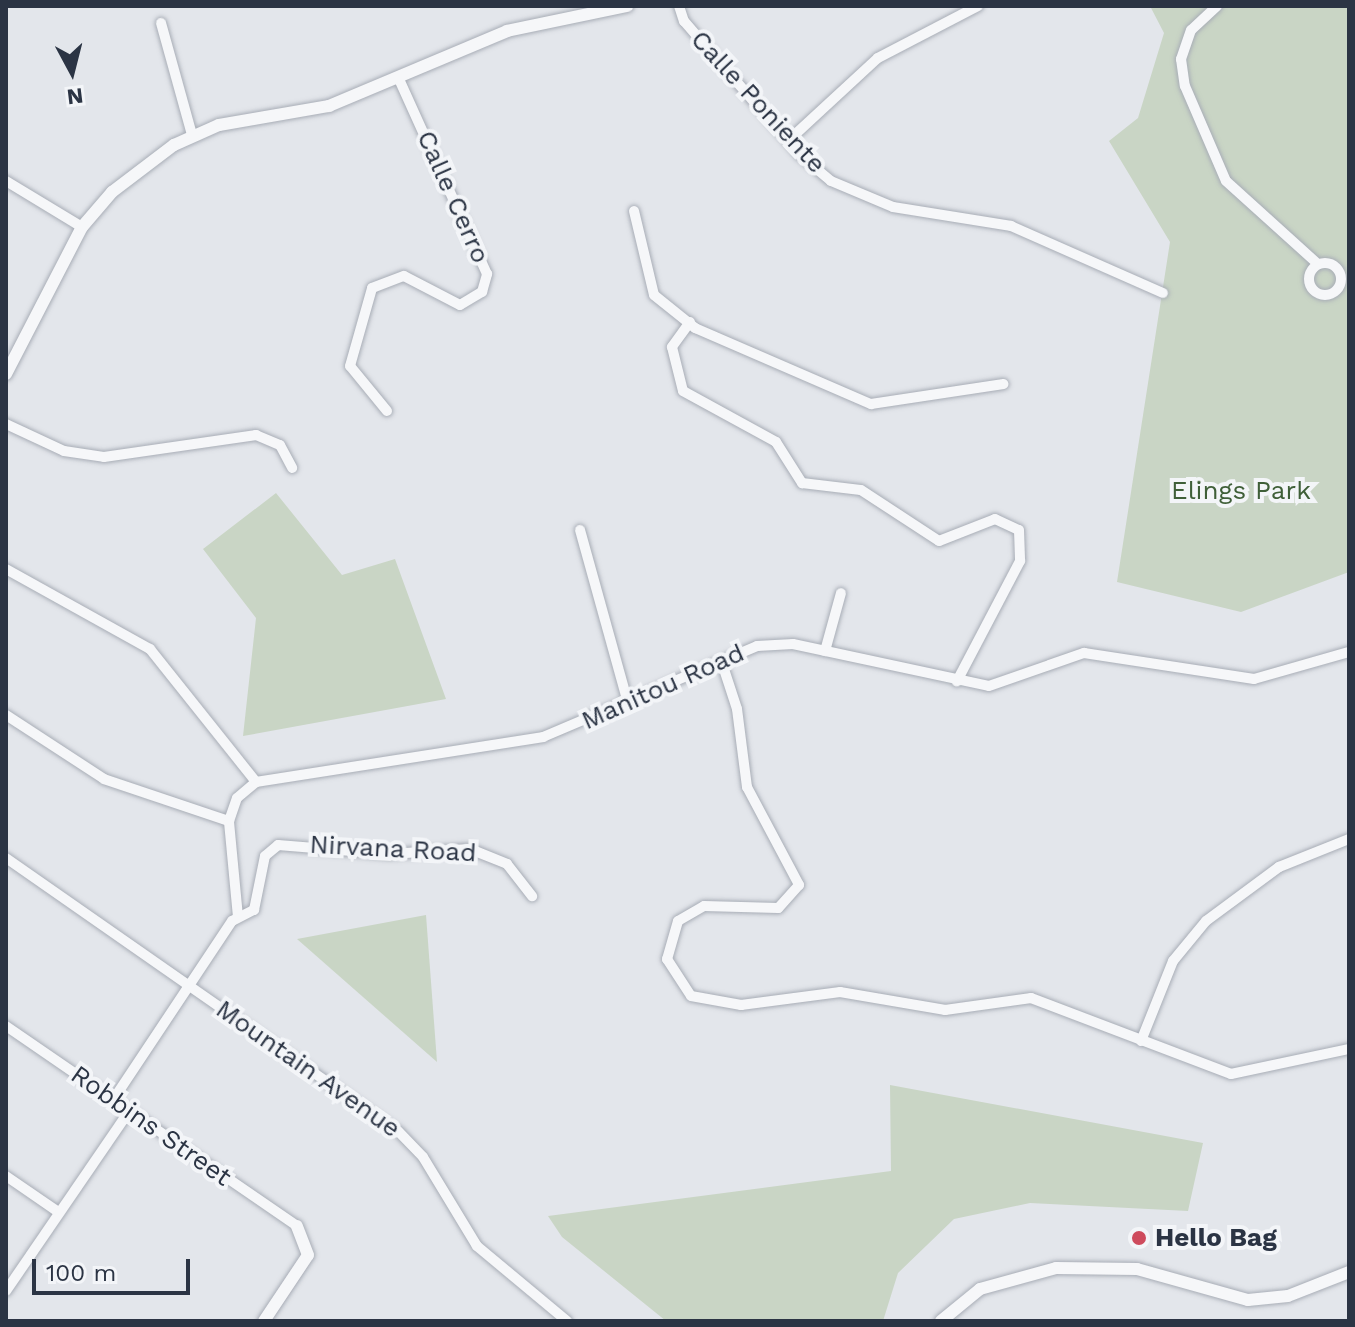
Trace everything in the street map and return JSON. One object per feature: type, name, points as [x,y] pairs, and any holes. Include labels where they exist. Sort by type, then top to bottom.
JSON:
[{"type":"street","points":[[6,374],[82,227],[133,174],[192,135],[326,107],[507,31],[627,6]]},
{"type":"street","name":"Calle Poniente","points":[[679,6],[684,21],[814,169],[864,198],[1011,226],[1163,293]]},
{"type":"street","points":[[789,140],[878,58],[978,6]]},
{"type":"street","points":[[1217,6],[1191,30],[1181,59],[1185,86],[1226,181],[1318,264]]},
{"type":"street","points":[[161,23],[192,135]]},
{"type":"street","name":"Calle Cerro","points":[[387,411],[350,366],[372,288],[404,276],[460,305],[482,292],[487,274],[398,77]]},
{"type":"street","points":[[6,181],[82,227]]},
{"type":"street","points":[[634,211],[651,288],[690,322],[871,404],[1003,384]]},
{"type":"street","points":[[690,322],[672,347],[683,391],[776,442],[806,486],[861,490],[939,541],[995,519],[1019,530],[1020,561],[957,681]]},
{"type":"street","points":[[6,424],[64,451],[104,457],[256,435],[280,445],[292,468]]},
{"type":"street","points":[[580,530],[628,703]]},
{"type":"street","points":[[6,569],[55,602],[150,649],[256,782],[237,798],[229,821],[238,917]]},
{"type":"street","points":[[825,651],[841,593]]},
{"type":"street","name":"Manitou Road","points":[[256,782],[543,737],[766,645],[825,651],[957,681],[1002,683],[1049,661],[1105,652],[1254,679],[1349,652]]},
{"type":"street","points":[[722,663],[735,695],[747,787],[799,885],[778,908],[715,905],[686,914],[666,949],[679,986],[707,1001],[741,1005],[825,992],[930,1009],[1031,998],[1141,1041],[1242,1075],[1349,1049]]},
{"type":"street","points":[[6,715],[104,779],[229,821]]},
{"type":"street","points":[[1141,1041],[1163,984],[1184,945],[1227,902],[1279,867],[1349,839]]},
{"type":"street","name":"Nirvana Road","points":[[113,1100],[238,917],[256,905],[265,856],[284,844],[389,854],[470,849],[507,864],[532,896]]},
{"type":"street","name":"Mountain Avenue","points":[[6,858],[412,1143],[477,1246],[567,1321]]},
{"type":"street","name":"Robbins Street","points":[[6,1026],[297,1226]]},
{"type":"street","points":[[6,1291],[57,1211],[130,1110]]},
{"type":"street","points":[[6,1176],[57,1211]]},
{"type":"street","points":[[264,1321],[308,1255],[309,1242],[297,1226]]},
{"type":"street","points":[[941,1321],[980,1289],[1056,1268],[1137,1269],[1248,1300],[1288,1296],[1349,1272]]},
{"type":"green space","name":"Elings Park","points":[[1150,6],[1349,6],[1349,572],[1241,612],[1117,582],[1170,242],[1109,141],[1138,118],[1164,33]]},
{"type":"green space","points":[[276,493],[342,575],[395,559],[446,699],[243,736],[256,618],[203,549]]},
{"type":"green space","points":[[426,915],[437,1062],[297,939]]},
{"type":"green space","points":[[890,1085],[1203,1143],[1188,1211],[1030,1203],[954,1219],[898,1273],[883,1321],[666,1321],[562,1237],[548,1216],[891,1171]]},
{"type":"place","name":"Hello Bag","points":[[1139,1238]]}]
